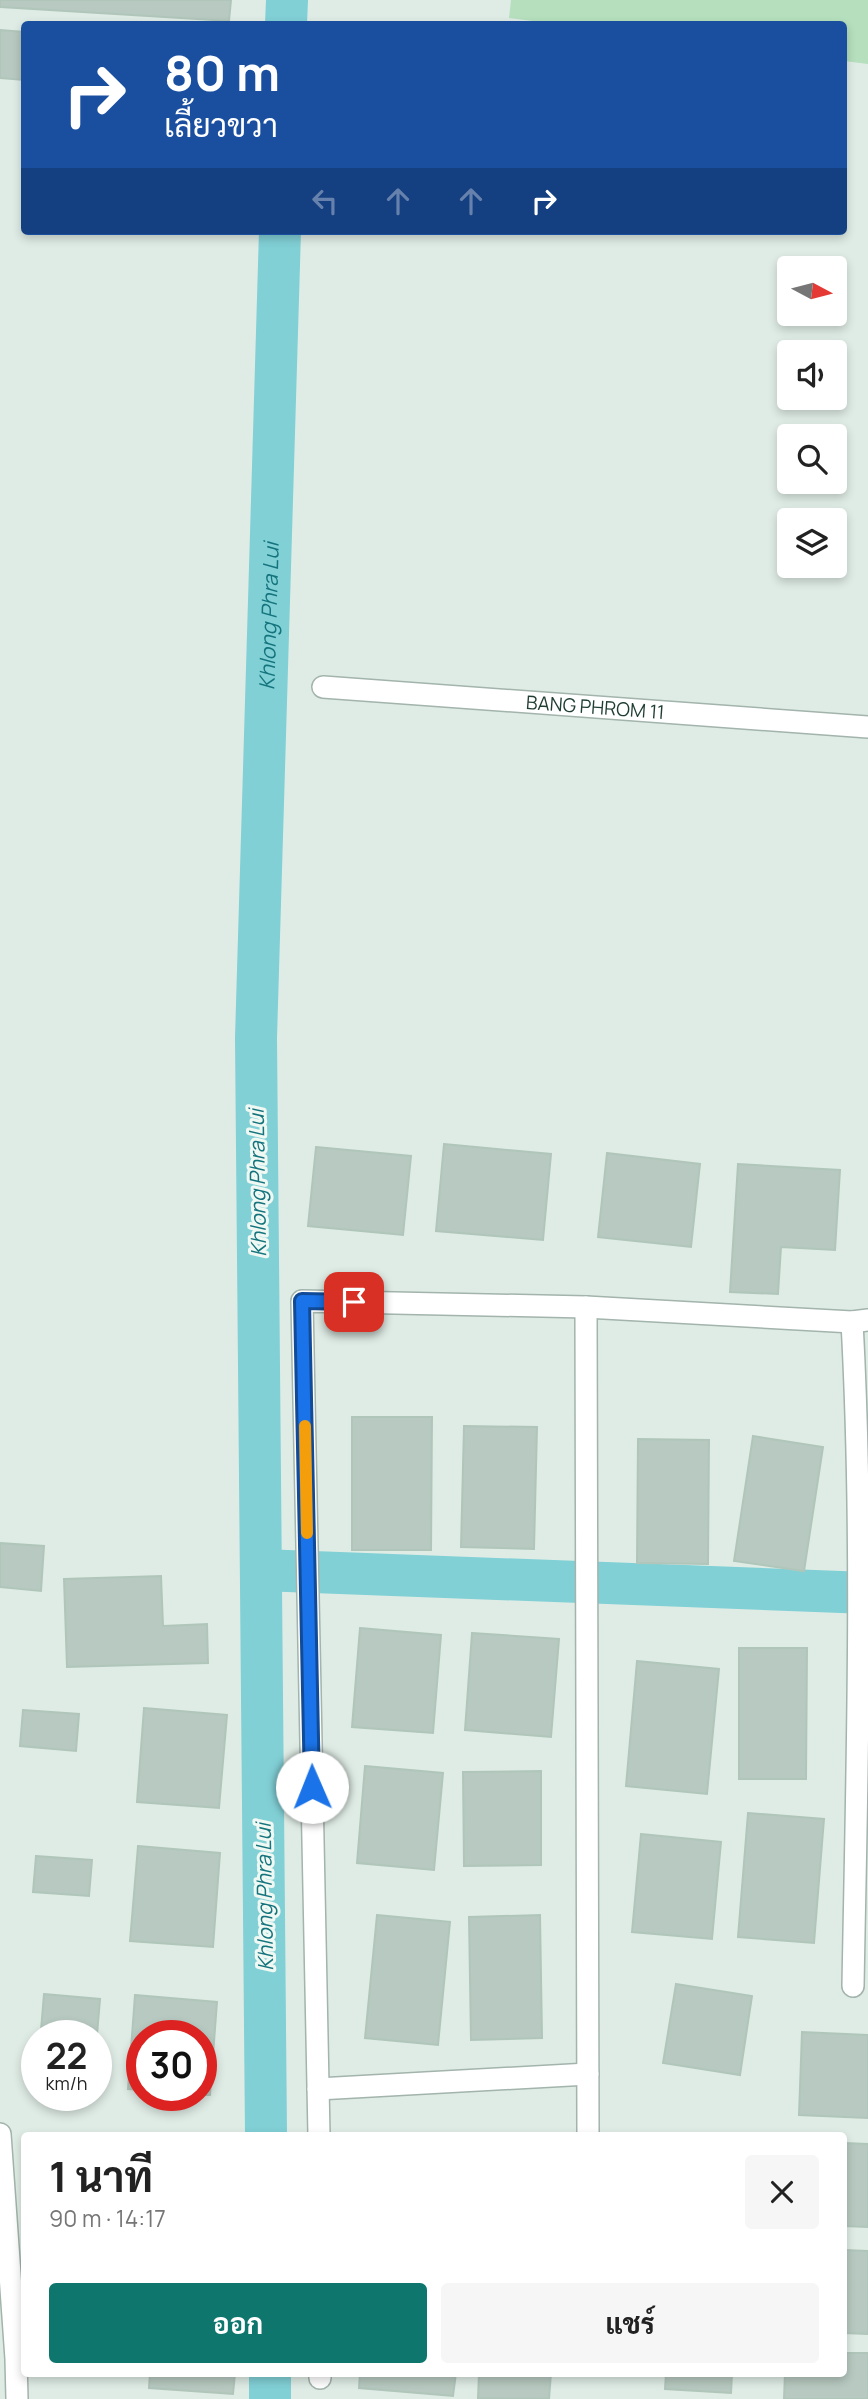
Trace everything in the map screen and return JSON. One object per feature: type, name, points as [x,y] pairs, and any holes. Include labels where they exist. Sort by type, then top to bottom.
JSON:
[{"type":"street","name":"BANG PHROM 11","points":[[323,687],[868,727]]},
{"type":"street","points":[[319,2132],[302,1301],[586,1307],[860,1321],[863,1412],[853,1986]]},
{"type":"street","points":[[586,1307],[588,2132]]},
{"type":"street","points":[[318,2089],[588,2074]]},
{"type":"street","points":[[0,2134],[17,2399]]},
{"type":"green space","points":[[511,0],[868,0],[868,64],[847,61],[847,21],[533,21],[509,18]]},
{"type":"building","points":[[0,0],[231,0],[229,21],[0,7]]},
{"type":"building","points":[[0,30],[21,32],[21,80],[0,78]]},
{"type":"building","points":[[444,1144],[551,1154],[543,1240],[436,1231]]},
{"type":"building","points":[[316,1147],[411,1156],[403,1235],[308,1226]]},
{"type":"building","points":[[607,1153],[700,1164],[691,1247],[598,1237]]},
{"type":"building","points":[[738,1164],[840,1170],[835,1250],[781,1247],[778,1294],[730,1292]]},
{"type":"building","points":[[352,1417],[432,1417],[431,1550],[352,1550]]},
{"type":"building","points":[[464,1426],[537,1427],[534,1549],[461,1547]]},
{"type":"building","points":[[753,1436],[823,1447],[804,1571],[734,1561]]},
{"type":"building","points":[[638,1439],[709,1440],[708,1564],[637,1563]]},
{"type":"building","points":[[0,1543],[44,1546],[41,1591],[0,1587]]},
{"type":"building","points":[[161,1576],[163,1626],[207,1624],[208,1663],[67,1667],[64,1579]]},
{"type":"building","points":[[360,1628],[441,1635],[433,1733],[352,1727]]},
{"type":"building","points":[[472,1633],[559,1639],[551,1737],[465,1730]]},
{"type":"building","points":[[739,1648],[807,1648],[806,1779],[739,1779]]},
{"type":"building","points":[[637,1661],[719,1669],[707,1794],[626,1786]]},
{"type":"building","points":[[144,1708],[227,1715],[219,1808],[137,1802]]},
{"type":"building","points":[[23,1710],[79,1714],[76,1751],[20,1746]]},
{"type":"building","points":[[365,1766],[443,1773],[434,1870],[357,1863]]},
{"type":"building","points":[[541,1771],[541,1865],[464,1866],[463,1772]]},
{"type":"building","points":[[748,1813],[824,1819],[814,1943],[738,1937]]},
{"type":"building","points":[[641,1834],[721,1842],[712,1939],[632,1932]]},
{"type":"building","points":[[138,1846],[220,1853],[213,1947],[130,1941]]},
{"type":"building","points":[[36,1856],[92,1860],[89,1896],[33,1892]]},
{"type":"building","points":[[377,1915],[450,1922],[438,2045],[365,2038]]},
{"type":"building","points":[[540,1915],[542,2038],[471,2040],[469,1917]]},
{"type":"building","points":[[676,1984],[752,1996],[740,2075],[663,2063]]},
{"type":"building","points":[[44,1994],[100,1999],[98,2020],[42,2020]]},
{"type":"building","points":[[135,1995],[217,2002],[216,2020],[133,2020]]},
{"type":"building","points":[[802,2032],[868,2035],[868,2118],[799,2115]]},
{"type":"building","points":[[847,2143],[868,2144],[868,2227],[847,2226]]},
{"type":"building","points":[[847,2250],[868,2251],[868,2334],[847,2333]]},
{"type":"building","points":[[847,2353],[868,2353],[868,2399],[784,2399],[785,2377],[847,2377]]},
{"type":"building","points":[[150,2377],[235,2377],[233,2394],[149,2388]]},
{"type":"building","points":[[360,2377],[455,2377],[453,2396],[359,2388]]},
{"type":"building","points":[[479,2377],[551,2377],[549,2399],[478,2398]]},
{"type":"building","points":[[666,2377],[732,2377],[731,2393],[665,2389]]},
{"type":"waterway","name":"Khlong Phra Lui","points":[[286,21],[287,0]]},
{"type":"waterway","name":"Khlong Phra Lui","points":[[266,2132],[256,1038],[280,235]]},
{"type":"waterway","points":[[261,1570],[868,1593]]},
{"type":"waterway","name":"Khlong Phra Lui","points":[[270,2377],[270,2399]]},
{"type":"slow traffic","points":[[305,1426],[307,1533]]},
{"type":"route","points":[[312,1787],[302,1301],[354,1302]]}]
